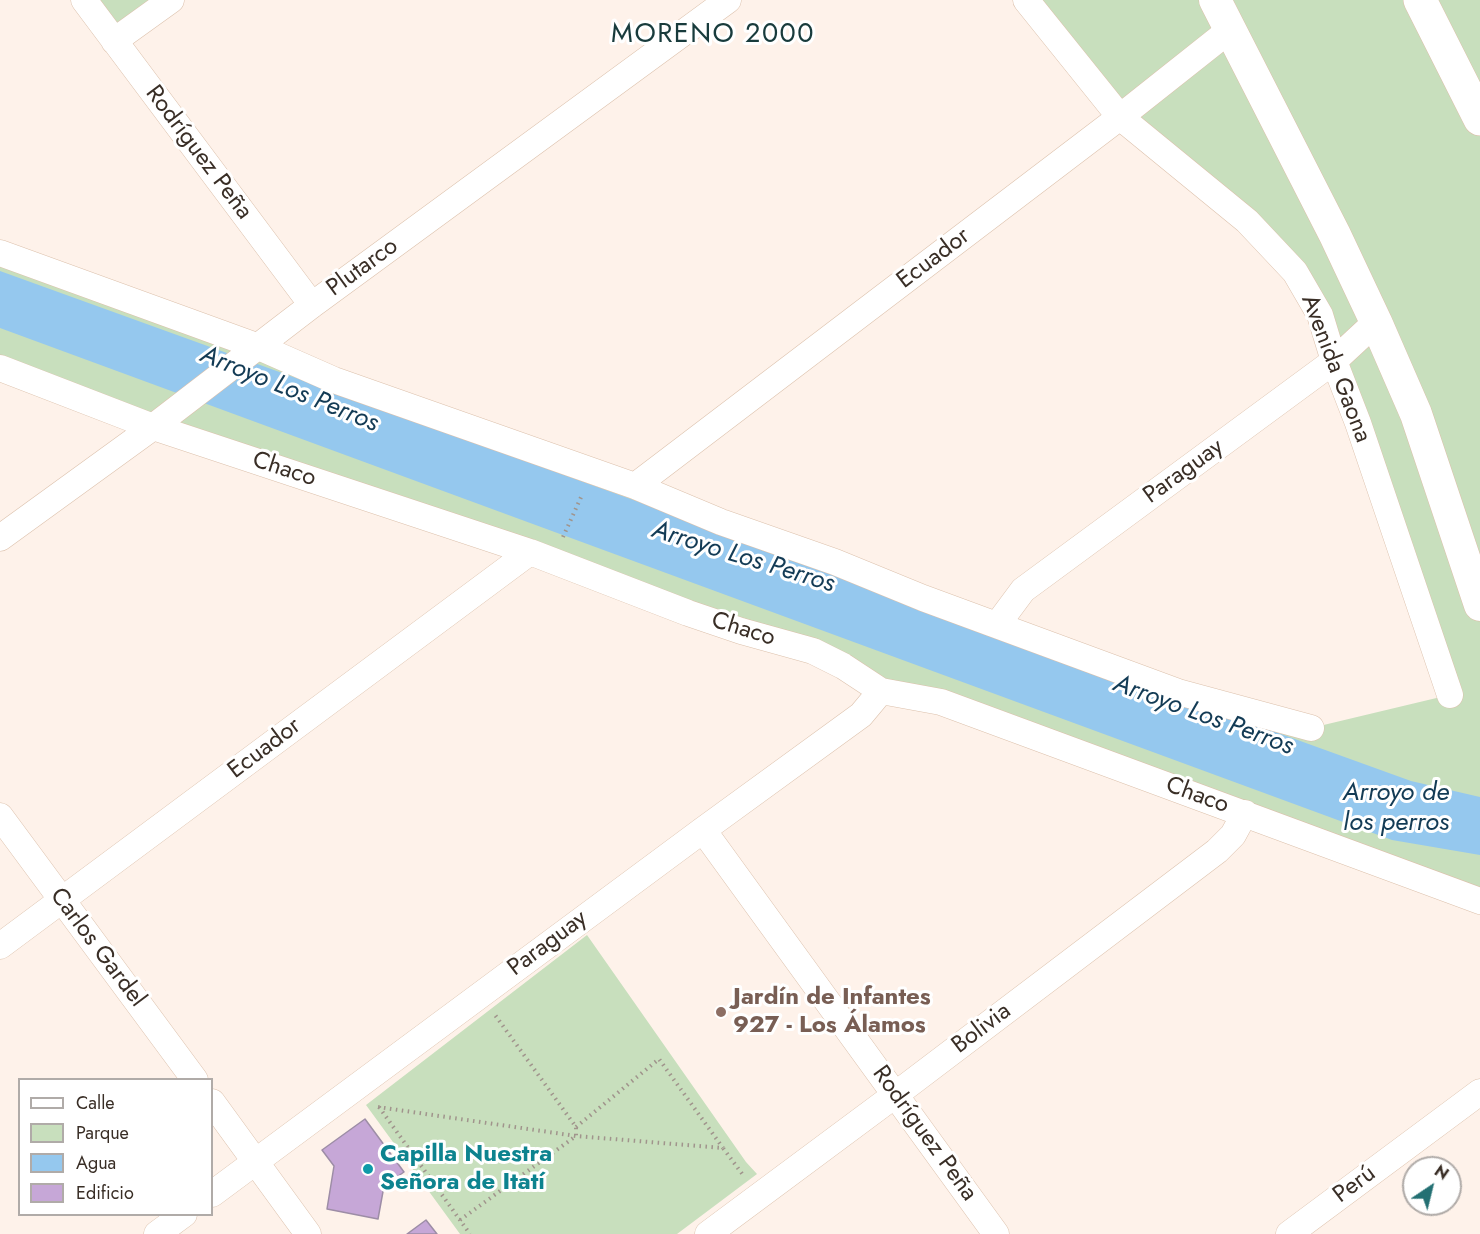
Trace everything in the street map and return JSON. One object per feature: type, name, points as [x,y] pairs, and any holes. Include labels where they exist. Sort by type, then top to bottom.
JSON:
[{"type":"highway","points":[[1420,0],[1480,119]]},
{"type":"street","name":"Rodríguez Peña","points":[[84,0],[312,305]]},
{"type":"street","points":[[114,41],[171,0]]},
{"type":"street","name":"Plutarco","points":[[0,538],[188,401],[312,305],[728,0]]},
{"type":"street","name":"Avenida Gaona","points":[[1026,0],[1120,117],[1247,221],[1295,272],[1320,315],[1450,695]]},
{"type":"street","points":[[1215,0],[1335,235],[1376,322],[1416,414],[1480,605]]},
{"type":"street","name":"Ecuador","points":[[635,486],[1120,117],[1231,29]]},
{"type":"street","points":[[0,253],[249,354],[334,380],[635,486],[722,522],[835,562],[923,598],[1178,692],[1311,728]]},
{"type":"street","name":"Paraguay","points":[[997,625],[1023,590],[1334,361],[1376,322]]},
{"type":"street","name":"Chaco","points":[[0,368],[153,427],[530,552],[688,612],[813,651],[843,666],[881,691],[941,702],[1480,901]]},
{"type":"street","name":"Ecuador","points":[[0,946],[530,552]]},
{"type":"street","name":"Paraguay","points":[[213,1193],[861,715],[881,691]]},
{"type":"street","name":"Bolivia","points":[[708,1234],[896,1095],[1217,850],[1233,835],[1245,813]]},
{"type":"street","name":"Carlos Gardel","points":[[0,816],[194,1078]]},
{"type":"street","name":"Rodríguez Peña","points":[[703,830],[996,1234]]},
{"type":"street","name":"Perú","points":[[1288,1234],[1480,1092]]},
{"type":"street","points":[[213,1103],[308,1234]]},
{"type":"street","points":[[158,1234],[183,1216]]},
{"type":"path","points":[[562,539],[575,513]]},
{"type":"path","points":[[480,995],[576,1127],[576,1136]]},
{"type":"path","points":[[576,1127],[659,1059],[759,1197]]},
{"type":"path","points":[[362,1082],[470,1234]]},
{"type":"path","points":[[378,1107],[576,1136],[723,1148]]},
{"type":"path","points":[[460,1220],[576,1136]]},
{"type":"green space","points":[[99,0],[150,0],[117,25]]},
{"type":"green space","points":[[1026,0],[1480,0],[1480,901],[843,666],[0,368],[0,253],[1311,728],[1449,695],[1295,272],[1120,117]]},
{"type":"green space","points":[[587,935],[746,1162],[757,1174],[677,1234],[460,1234],[366,1105]]},
{"type":"water","name":"Arroyo de los perros","points":[[0,271],[1411,781],[1480,797],[1480,855],[1392,840],[0,328]]},
{"type":"building","name":"Capilla Nuestra Señora de Itatí","points":[[365,1119],[404,1172],[384,1186],[378,1219],[327,1209],[334,1166],[322,1150]]},
{"type":"building","points":[[426,1220],[437,1234],[407,1234]]},
{"type":"place","name":"Jardín de Infantes 927 - Los Álamos","points":[[721,1012]]},
{"type":"place","name":"Capilla Nuestra Señora de Itatí","points":[[368,1169]]},
{"type":"district","name":"MORENO 2000","points":[[713,35]]},
{"type":"water label","name":"Arroyo Los Perros","points":[[289,390]]},
{"type":"water label","name":"Arroyo Los Perros","points":[[743,558]]},
{"type":"water label","name":"Arroyo Los Perros","points":[[1203,716]]}]
